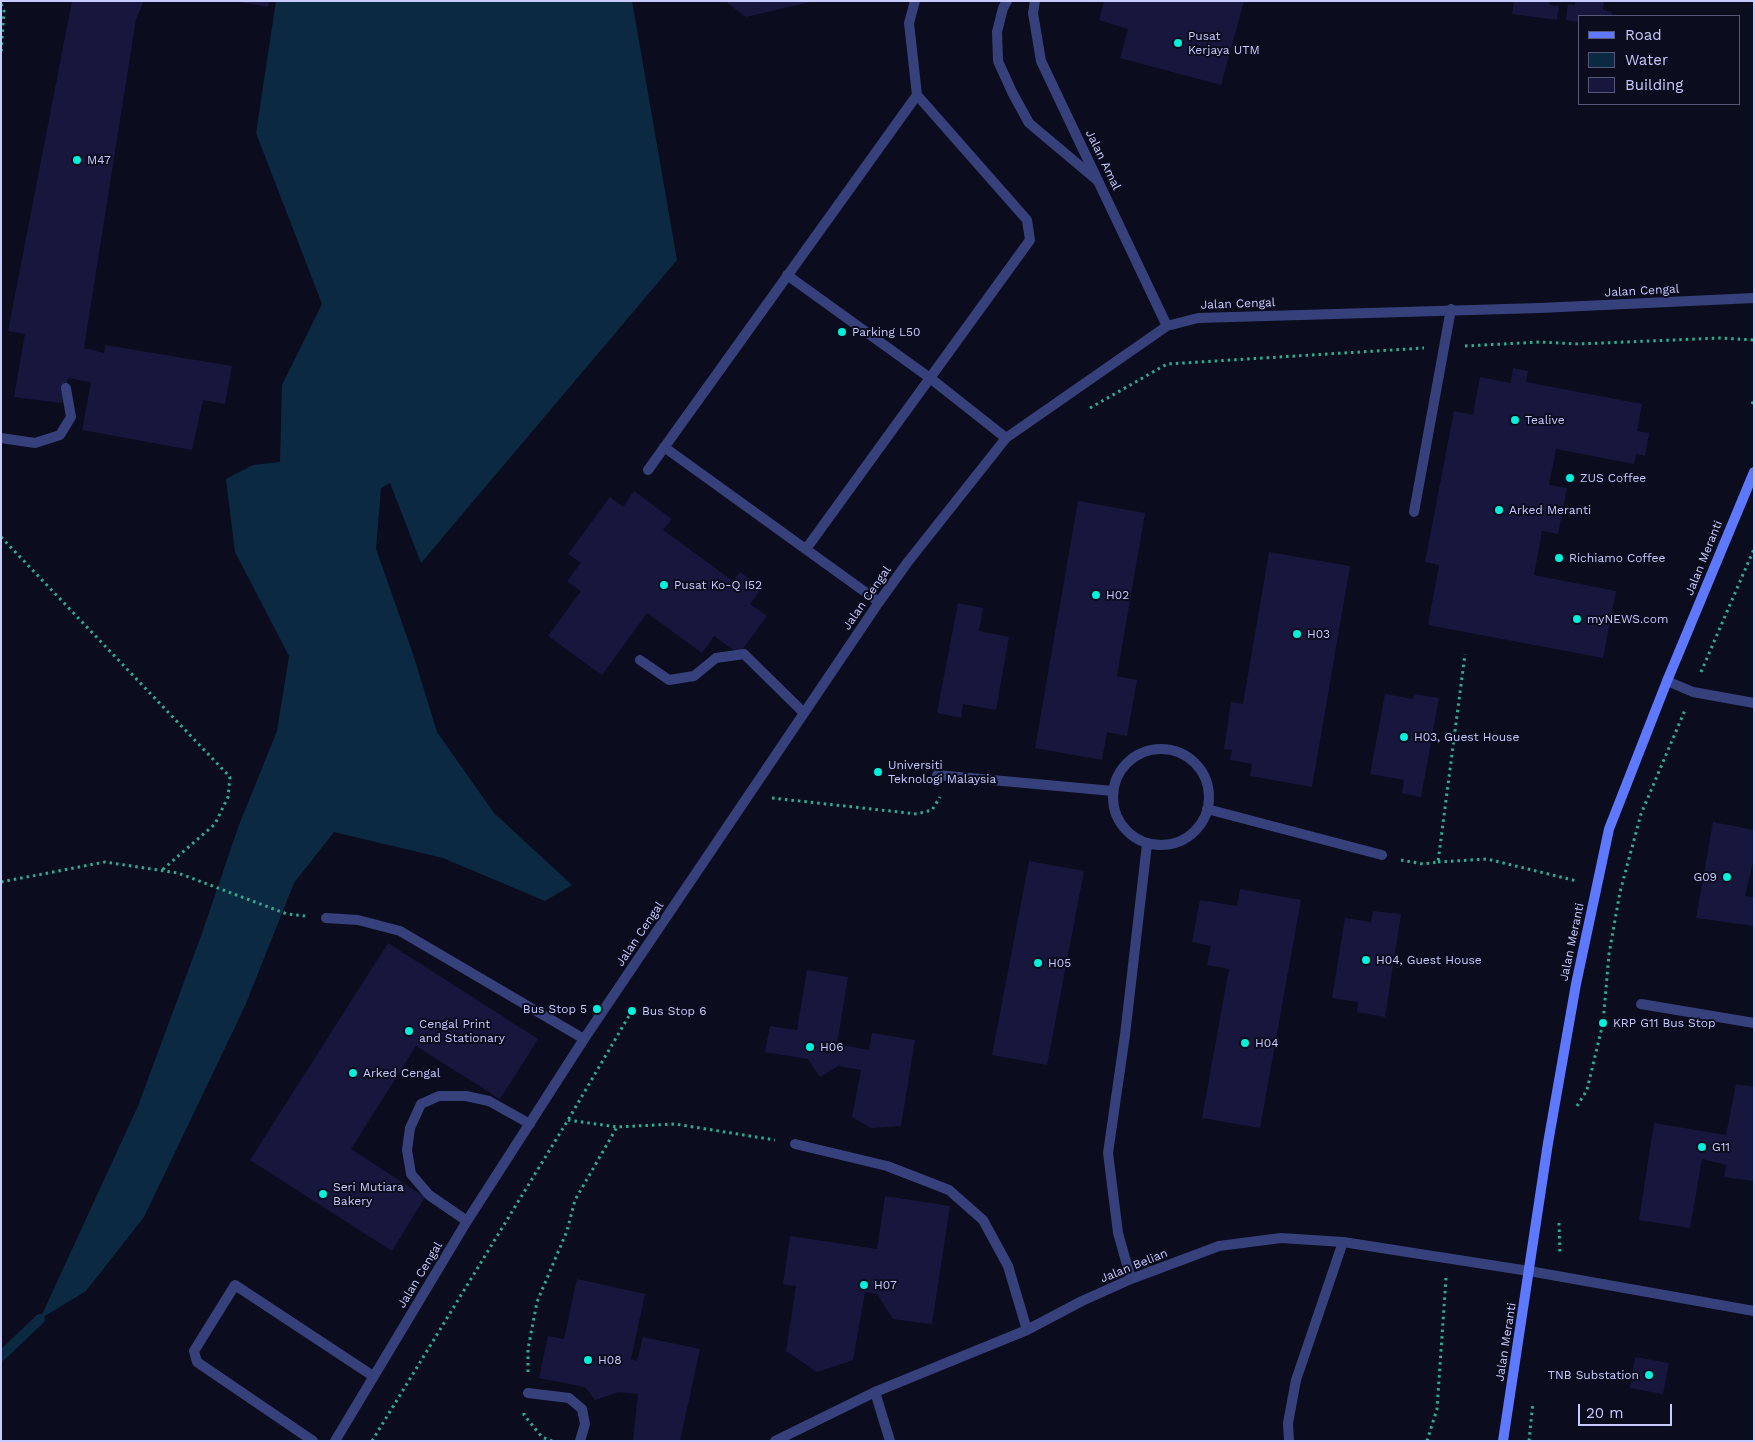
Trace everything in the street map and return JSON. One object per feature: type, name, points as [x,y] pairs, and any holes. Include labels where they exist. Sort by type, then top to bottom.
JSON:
[{"type":"street","points":[[806,549],[1030,240],[1027,220],[917,95],[909,23],[915,1]]},
{"type":"street","points":[[1007,1],[1003,8],[997,32],[998,61],[1012,92],[1029,123],[1100,183]]},
{"type":"street","name":"Jalan Amal","points":[[1035,1],[1033,13],[1041,61],[1166,326]]},
{"type":"street","points":[[648,470],[917,95]]},
{"type":"street","points":[[787,276],[930,378],[1006,438]]},
{"type":"street","name":"Jalan Cengal","points":[[335,1441],[467,1221],[584,1040],[803,712],[879,602],[1006,438],[1166,326],[1198,318],[1451,309],[1540,308],[1754,298]]},
{"type":"street","points":[[1414,512],[1442,347],[1451,309]]},
{"type":"street","points":[[1,438],[35,443],[60,435],[71,417],[66,388]]},
{"type":"street","points":[[664,447],[879,602]]},
{"type":"street","name":"Jalan Meranti","points":[[1504,1441],[1553,1115],[1597,886],[1614,814],[1754,472]]},
{"type":"street","points":[[640,660],[669,680],[694,676],[716,658],[744,654],[803,712]]},
{"type":"street","points":[[1667,681],[1693,692],[1754,703]]},
{"type":"street","points":[[1154,749],[1170,749],[1185,755],[1197,765],[1205,778],[1209,794],[1207,810],[1201,823],[1191,835],[1178,843],[1162,846],[1147,844],[1134,838],[1124,829],[1117,818],[1113,805],[1113,791],[1122,769],[1139,753],[1154,749]]},
{"type":"street","points":[[937,775],[1113,791]]},
{"type":"street","points":[[1207,810],[1382,855]]},
{"type":"street","points":[[1131,1279],[1118,1234],[1108,1153],[1125,1035],[1147,844]]},
{"type":"street","points":[[326,918],[358,920],[400,932],[584,1040]]},
{"type":"street","points":[[1641,1004],[1754,1023]]},
{"type":"street","points":[[467,1221],[429,1194],[411,1174],[407,1150],[410,1128],[421,1104],[439,1096],[466,1096],[489,1101],[530,1124]]},
{"type":"street","points":[[795,1144],[887,1166],[949,1190],[982,1220],[1008,1266],[1027,1330]]},
{"type":"street","name":"Jalan Belian","points":[[775,1441],[874,1392],[1027,1330],[1082,1301],[1131,1279],[1219,1246],[1281,1238],[1343,1242],[1560,1276],[1754,1311]]},
{"type":"street","points":[[1289,1441],[1288,1423],[1296,1380],[1343,1242]]},
{"type":"street","points":[[313,1441],[197,1362],[194,1352],[235,1285],[373,1376]]},
{"type":"street","points":[[874,1392],[890,1441]]},
{"type":"street","points":[[528,1393],[568,1398],[582,1409],[585,1424],[580,1441]]},
{"type":"path","points":[[1,4],[4,11],[1,54]]},
{"type":"path","points":[[1089,409],[1167,364],[1540,342],[1578,344],[1720,338],[1754,340]]},
{"type":"path","points":[[1,537],[230,776],[228,798],[215,824],[161,871]]},
{"type":"path","points":[[1576,1108],[1587,1090],[1603,1023],[1609,954],[1620,892],[1641,814],[1754,549]]},
{"type":"path","points":[[1438,862],[1465,654]]},
{"type":"path","points":[[772,798],[917,814],[932,810],[940,797],[937,775]]},
{"type":"path","points":[[766,806],[777,790]]},
{"type":"path","points":[[1382,855],[1422,864],[1487,860],[1597,886]]},
{"type":"path","points":[[1,882],[105,862],[178,873],[287,914]]},
{"type":"path","points":[[372,1441],[568,1120],[637,1003]]},
{"type":"path","points":[[568,1120],[617,1127],[675,1124],[795,1144]]},
{"type":"path","points":[[552,1441],[542,1437],[524,1415],[528,1393],[528,1349],[537,1302],[568,1231],[576,1200],[617,1127]]},
{"type":"path","points":[[1559,1222],[1560,1276]]},
{"type":"path","points":[[1427,1441],[1437,1410],[1447,1258]]},
{"type":"path","points":[[1529,1441],[1533,1399]]},
{"type":"water","points":[[276,1],[632,1],[677,260],[421,563],[390,483],[381,488],[376,549],[413,654],[437,732],[494,813],[572,885],[545,901],[443,858],[334,832],[294,883],[245,1006],[144,1217],[86,1291],[40,1319],[138,1106],[201,936],[239,825],[277,731],[289,656],[235,552],[226,479],[253,465],[280,462],[282,385],[322,304],[256,133]]},
{"type":"building","name":"M47","points":[[72,1],[144,1],[136,19],[84,348],[104,353],[105,345],[232,366],[225,404],[203,400],[192,450],[82,430],[91,382],[68,378],[62,403],[14,397],[25,334],[8,331]]},
{"type":"building","points":[[235,1],[269,1],[268,7]]},
{"type":"building","points":[[725,1],[810,1],[810,2],[746,17]]},
{"type":"building","name":"Pusat Kerjaya UTM","points":[[1104,1],[1244,1],[1221,85],[1120,58],[1128,29],[1099,20]]},
{"type":"building","points":[[1514,1],[1550,1],[1549,5],[1559,6],[1557,20],[1512,14]]},
{"type":"building","points":[[1575,1],[1604,1],[1603,10],[1612,12],[1611,15],[1578,15],[1578,22],[1566,20],[1568,4],[1575,5]]},
{"type":"building","name":"Arked Meranti","points":[[1513,368],[1528,371],[1526,382],[1642,404],[1637,431],[1649,433],[1645,456],[1636,454],[1634,464],[1556,449],[1549,485],[1567,488],[1558,534],[1542,531],[1534,575],[1616,591],[1603,658],[1428,625],[1439,565],[1425,562],[1454,411],[1473,415],[1480,377],[1511,383]]},
{"type":"building","name":"Pusat Ko-Q I52","points":[[634,491],[672,519],[663,530],[733,581],[740,572],[762,588],[750,604],[767,616],[739,654],[714,636],[702,653],[647,613],[602,675],[548,636],[581,591],[567,581],[581,563],[568,554],[610,497],[623,507]]},
{"type":"building","name":"H02","points":[[1078,501],[1145,513],[1117,676],[1137,680],[1127,736],[1107,732],[1102,760],[1035,748]]},
{"type":"building","name":"H03","points":[[1269,552],[1350,566],[1312,787],[1250,776],[1252,764],[1230,760],[1232,750],[1224,749],[1231,702],[1243,704]]},
{"type":"building","points":[[958,603],[983,608],[979,631],[1009,637],[996,710],[963,704],[961,718],[937,713]]},
{"type":"building","name":"H03, Guest House","points":[[1385,694],[1413,699],[1414,694],[1439,698],[1421,797],[1402,793],[1404,780],[1370,774]]},
{"type":"building","name":"G09","points":[[1713,822],[1754,830],[1754,858],[1745,896],[1754,897],[1754,926],[1696,918]]},
{"type":"building","name":"H05","points":[[1029,861],[1084,871],[1047,1065],[992,1055]]},
{"type":"building","name":"H04","points":[[1240,889],[1301,900],[1260,1128],[1202,1118],[1229,969],[1207,965],[1211,946],[1192,942],[1200,900],[1237,906]]},
{"type":"building","name":"H04, Guest House","points":[[1373,911],[1401,914],[1385,1017],[1357,1012],[1358,1002],[1332,998],[1345,918],[1371,922]]},
{"type":"building","name":"Arked Cengal","points":[[388,943],[538,1039],[500,1099],[416,1046],[351,1149],[425,1197],[392,1251],[250,1160]]},
{"type":"building","name":"H06","points":[[807,970],[848,977],[837,1044],[869,1050],[872,1033],[915,1040],[901,1126],[871,1128],[852,1117],[861,1070],[838,1066],[820,1077],[808,1059],[765,1052],[770,1026],[797,1030]]},
{"type":"building","name":"G11","points":[[1736,1084],[1754,1087],[1754,1181],[1724,1177],[1726,1165],[1702,1159],[1690,1228],[1639,1220],[1654,1123],[1726,1135]]},
{"type":"building","name":"H07","points":[[885,1196],[950,1206],[932,1324],[893,1319],[877,1294],[865,1292],[853,1360],[817,1372],[786,1351],[796,1286],[783,1284],[790,1236],[877,1249]]},
{"type":"building","name":"H08","points":[[577,1279],[645,1294],[631,1359],[637,1361],[643,1337],[700,1349],[680,1441],[633,1441],[638,1394],[618,1392],[595,1400],[585,1387],[539,1378],[548,1336],[564,1339]]},
{"type":"building","name":"TNB Substation","points":[[1635,1357],[1669,1363],[1663,1394],[1630,1388]]},
{"type":"waterway","points":[[1,1356],[40,1319]]},
{"type":"place","name":"Pusat Kerjaya UTM","points":[[1178,43]]},
{"type":"place","name":"M47","points":[[77,160]]},
{"type":"place","name":"Parking L50","points":[[842,332]]},
{"type":"place","name":"Tealive","points":[[1515,420]]},
{"type":"place","name":"ZUS Coffee","points":[[1570,478]]},
{"type":"place","name":"Arked Meranti","points":[[1499,510]]},
{"type":"place","name":"Richiamo Coffee","points":[[1559,558]]},
{"type":"place","name":"Pusat Ko-Q I52","points":[[664,585]]},
{"type":"place","name":"H02","points":[[1096,595]]},
{"type":"place","name":"myNEWS.com","points":[[1577,619]]},
{"type":"place","name":"H03","points":[[1297,634]]},
{"type":"place","name":"H03, Guest House","points":[[1404,737]]},
{"type":"place","name":"Universiti Teknologi Malaysia","points":[[878,772]]},
{"type":"place","name":"G09","points":[[1727,877]]},
{"type":"place","name":"H04, Guest House","points":[[1366,960]]},
{"type":"place","name":"H05","points":[[1038,963]]},
{"type":"place","name":"Bus Stop 5","points":[[597,1009]]},
{"type":"place","name":"Bus Stop 6","points":[[632,1011]]},
{"type":"place","name":"KRP G11 Bus Stop","points":[[1603,1023]]},
{"type":"place","name":"Cengal Print and Stationary","points":[[409,1031]]},
{"type":"place","name":"H04","points":[[1245,1043]]},
{"type":"place","name":"H06","points":[[810,1047]]},
{"type":"place","name":"Arked Cengal","points":[[353,1073]]},
{"type":"place","name":"G11","points":[[1702,1147]]},
{"type":"place","name":"Seri Mutiara Bakery","points":[[323,1194]]},
{"type":"place","name":"H07","points":[[864,1285]]},
{"type":"place","name":"H08","points":[[588,1360]]},
{"type":"place","name":"TNB Substation","points":[[1649,1375]]}]
